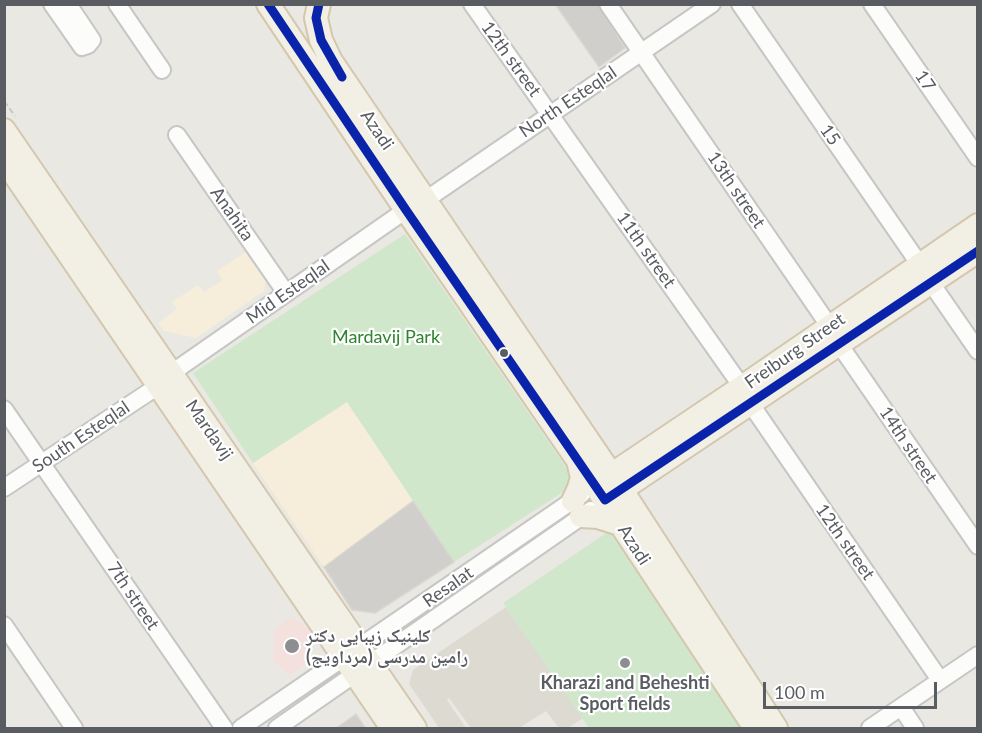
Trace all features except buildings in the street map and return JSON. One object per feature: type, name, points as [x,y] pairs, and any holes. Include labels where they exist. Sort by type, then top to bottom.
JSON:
[{"type":"main road","name":"Azadi","points":[[319,4],[316,18],[321,40],[331,61],[415,205]]},
{"type":"main road","name":"Azadi","points":[[273,6],[415,205],[627,516],[776,729]]},
{"type":"main road","name":"Mardavij","points":[[4,130],[164,380]]},
{"type":"main road","name":"Mardavij","points":[[4,159],[164,380],[357,661],[415,729]]},
{"type":"main road","name":"Freiburg Street","points":[[926,274],[978,225]]},
{"type":"main road","name":"Freiburg Street","points":[[608,487],[926,274],[978,251]]},
{"type":"main road","points":[[585,453],[642,464],[627,516],[598,517],[577,508],[585,453]]},
{"type":"main road","name":"Azadi","points":[[627,516],[756,729]]},
{"type":"main road","name":"Mardavij","points":[[357,661],[392,729]]},
{"type":"street","points":[[52,4],[82,47],[88,45],[92,40],[68,4]]},
{"type":"street","points":[[117,4],[162,70]]},
{"type":"street","name":"12th street","points":[[472,4],[550,113]]},
{"type":"street","points":[[608,4],[641,52]]},
{"type":"street","name":"North Esteqlal","points":[[415,205],[712,4]]},
{"type":"street","name":"15","points":[[740,4],[978,351]]},
{"type":"street","name":"17","points":[[872,4],[978,158]]},
{"type":"street","name":"13th street","points":[[641,52],[835,335]]},
{"type":"street","name":"11th street","points":[[550,113],[746,395]]},
{"type":"street","name":"Anahita","points":[[177,135],[286,292]]},
{"type":"street","name":"Mid Esteqlal","points":[[164,380],[286,292],[415,205]]},
{"type":"street","name":"14th street","points":[[835,335],[978,546]]},
{"type":"street","name":"South Esteqlal","points":[[4,489],[164,380]]},
{"type":"street","name":"12th street","points":[[746,395],[940,681]]},
{"type":"street","name":"7th street","points":[[4,408],[224,729]]},
{"type":"street","name":"Resalat","points":[[241,729],[357,661],[608,487]]},
{"type":"street","points":[[4,626],[74,729]]},
{"type":"street","points":[[870,729],[978,655]]},
{"type":"street","name":"Resalat","points":[[277,729],[357,661]]},
{"type":"street","points":[[901,707],[915,729]]},
{"type":"shaded area","points":[[246,252],[266,279],[264,291],[196,338],[164,331],[158,323],[177,309],[172,302],[198,285],[204,292],[223,280],[217,271]]},
{"type":"shaded area","points":[[347,402],[413,501],[324,567],[253,463]]},
{"type":"shaded area","points":[[506,607],[583,718],[568,728],[559,728],[546,711],[519,728],[471,728],[449,698],[447,700],[466,728],[439,728],[409,684],[413,670]]},
{"type":"shaded area","name":"کلینیک زیبایی دکتر رامین مدرسی (مرداویج)","points":[[293,617],[312,632],[308,663],[290,675],[273,660],[275,629]]},
{"type":"green space","name":"Mardavij Park","points":[[405,234],[577,483],[454,562],[347,402],[253,463],[193,373]]},
{"type":"green space","name":"Kharazi and Beheshti Sport fields","points":[[615,527],[747,723],[738,728],[589,728],[503,603]]},
{"type":"transit line","points":[[268,4],[605,500],[978,251]]},
{"type":"transit line","points":[[319,4],[316,18],[321,40],[342,77]]},
{"type":"place","name":"کلینیک زیبایی دکتر رامین مدرسی (مرداویج)","points":[[292,646]]},
{"type":"place","name":"Kharazi and Beheshti Sport fields","points":[[625,663]]}]
